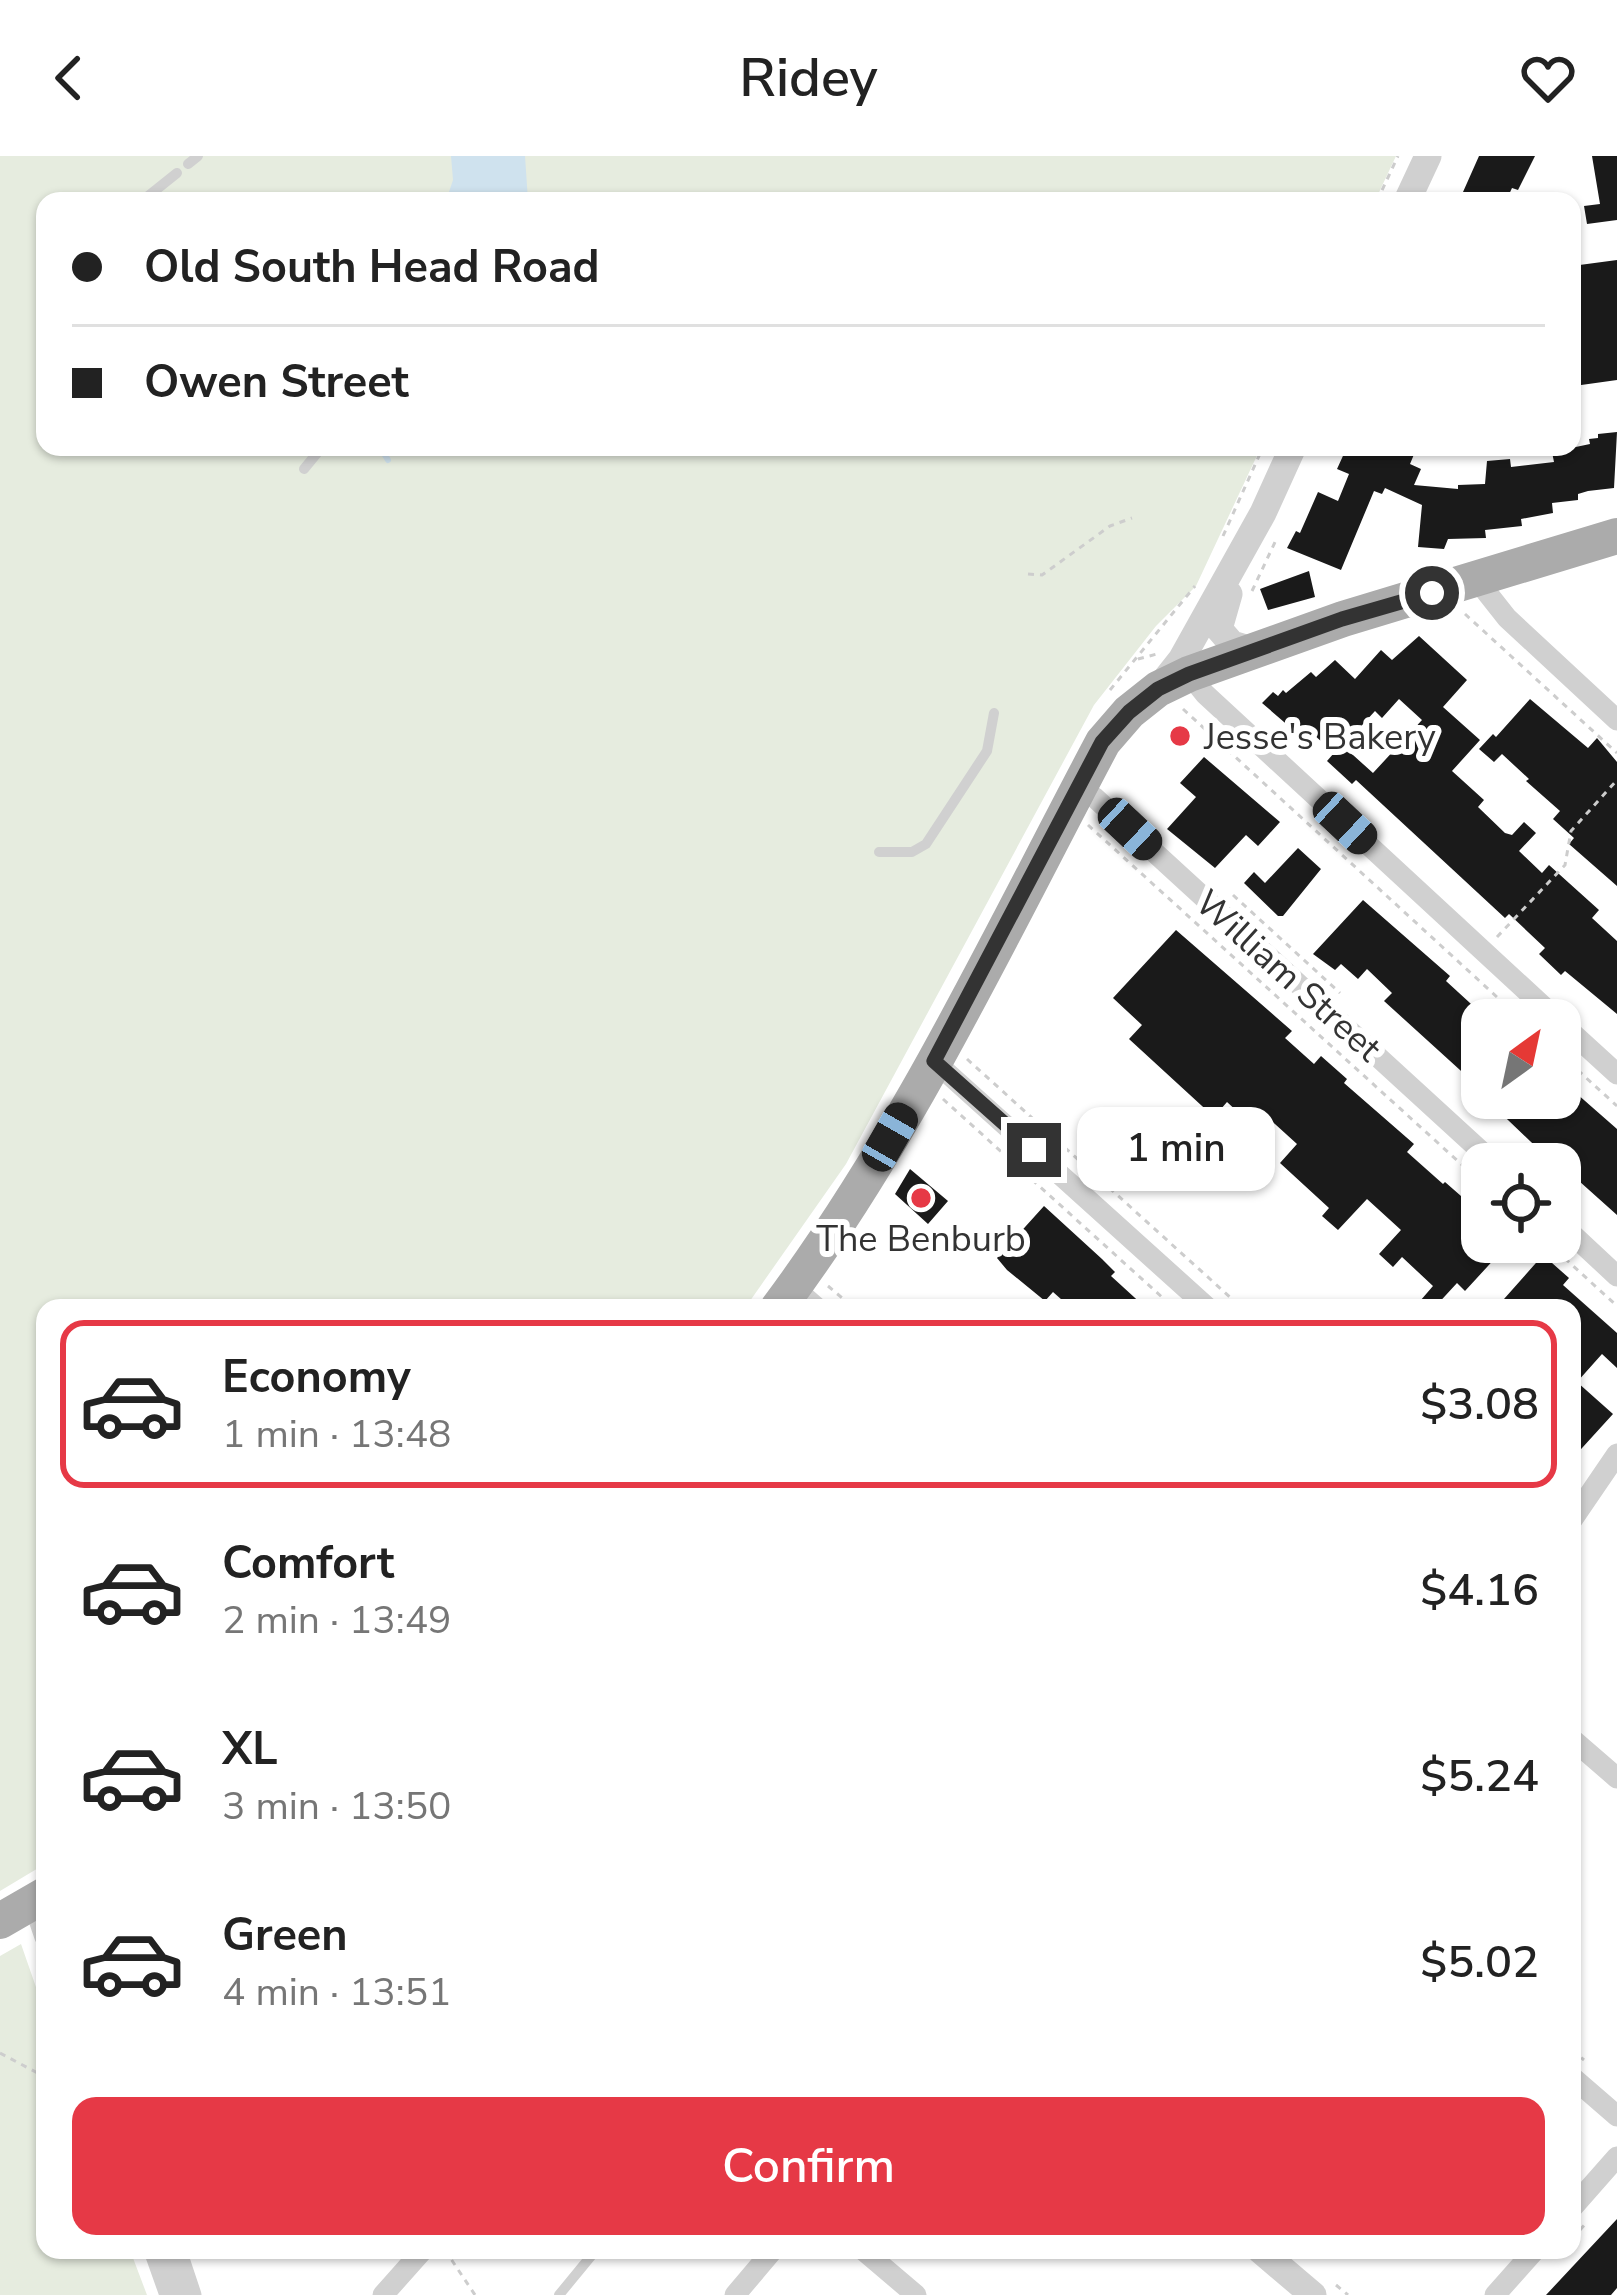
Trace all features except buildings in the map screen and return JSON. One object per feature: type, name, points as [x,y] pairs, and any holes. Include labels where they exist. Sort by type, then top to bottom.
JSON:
[{"type":"main road","points":[[803,1297],[868,1175],[946,1072],[1082,805],[1114,728],[1252,650],[1468,594],[1617,536]]},
{"type":"main road","points":[[0,1921],[36,1901]]},
{"type":"street","points":[[1418,192],[1428,156]]},
{"type":"street","points":[[1252,650],[1232,644],[1219,629],[1222,608],[1289,456]]},
{"type":"street","points":[[1263,513],[1181,660],[1176,690],[1205,694],[1535,999]]},
{"type":"street","points":[[1468,594],[1507,618],[1617,720]]},
{"type":"street","name":"William Street","points":[[1082,805],[1097,799],[1472,1143]]},
{"type":"street","points":[[1581,1041],[1617,1073]]},
{"type":"street","points":[[946,1072],[1198,1299]]},
{"type":"street","points":[[1581,1243],[1617,1276]]},
{"type":"street","points":[[1581,1507],[1617,1454]]},
{"type":"street","points":[[1581,1747],[1617,1778]]},
{"type":"street","points":[[1581,2085],[1617,2116]]},
{"type":"street","points":[[1581,2198],[1617,2157]]},
{"type":"street","points":[[157,2259],[170,2295]]},
{"type":"street","points":[[179,2259],[191,2295]]},
{"type":"street","points":[[383,2295],[415,2259]]},
{"type":"street","points":[[735,2295],[765,2259]]},
{"type":"street","points":[[873,2259],[916,2295]]},
{"type":"street","points":[[1271,2259],[1313,2295]]},
{"type":"street","points":[[1495,2295],[1526,2259]]},
{"type":"lane","points":[[153,192],[177,173]]},
{"type":"lane","points":[[304,469],[315,456]]},
{"type":"lane","points":[[879,851],[912,852],[926,844],[987,752],[994,713]]},
{"type":"lane","points":[[559,2295],[589,2259]]},
{"type":"path","points":[[1381,192],[1398,156]]},
{"type":"path","points":[[1028,574],[1042,575],[1110,526],[1132,518]]},
{"type":"path","points":[[1468,594],[1617,753]]},
{"type":"path","points":[[1176,690],[1500,999]]},
{"type":"path","points":[[1484,952],[1565,865],[1571,831],[1617,780]]},
{"type":"path","points":[[1082,805],[1461,1163]]},
{"type":"path","points":[[946,1072],[1165,1299]]},
{"type":"path","points":[[946,1072],[1231,1299]]},
{"type":"path","points":[[1581,1073],[1617,1106]]},
{"type":"path","points":[[1570,1263],[1617,1306]]},
{"type":"path","points":[[0,2053],[36,2072]]},
{"type":"path","points":[[451,2259],[475,2295]]},
{"type":"shaded area","points":[[0,156],[1396,156],[1379,192],[36,192],[36,456],[1257,456],[1196,586],[1156,626],[1094,705],[846,1164],[751,1299],[36,1299],[36,1869],[0,1891]]},
{"type":"shaded area","points":[[21,1944],[36,1987],[36,2259],[133,2259],[147,2295],[0,2295],[0,1956]]},
{"type":"water","points":[[451,156],[525,156],[527,192],[449,192]]},
{"type":"waterway","points":[[386,456],[388,460]]},
{"type":"place","name":"Jesse's Bakery","points":[[1180,736]]},
{"type":"place","name":"The Benburb","points":[[921,1198]]},
{"type":"route","points":[[1034,1150],[934,1061],[1102,742],[1158,689],[1189,674],[1342,619],[1432,593]]}]
